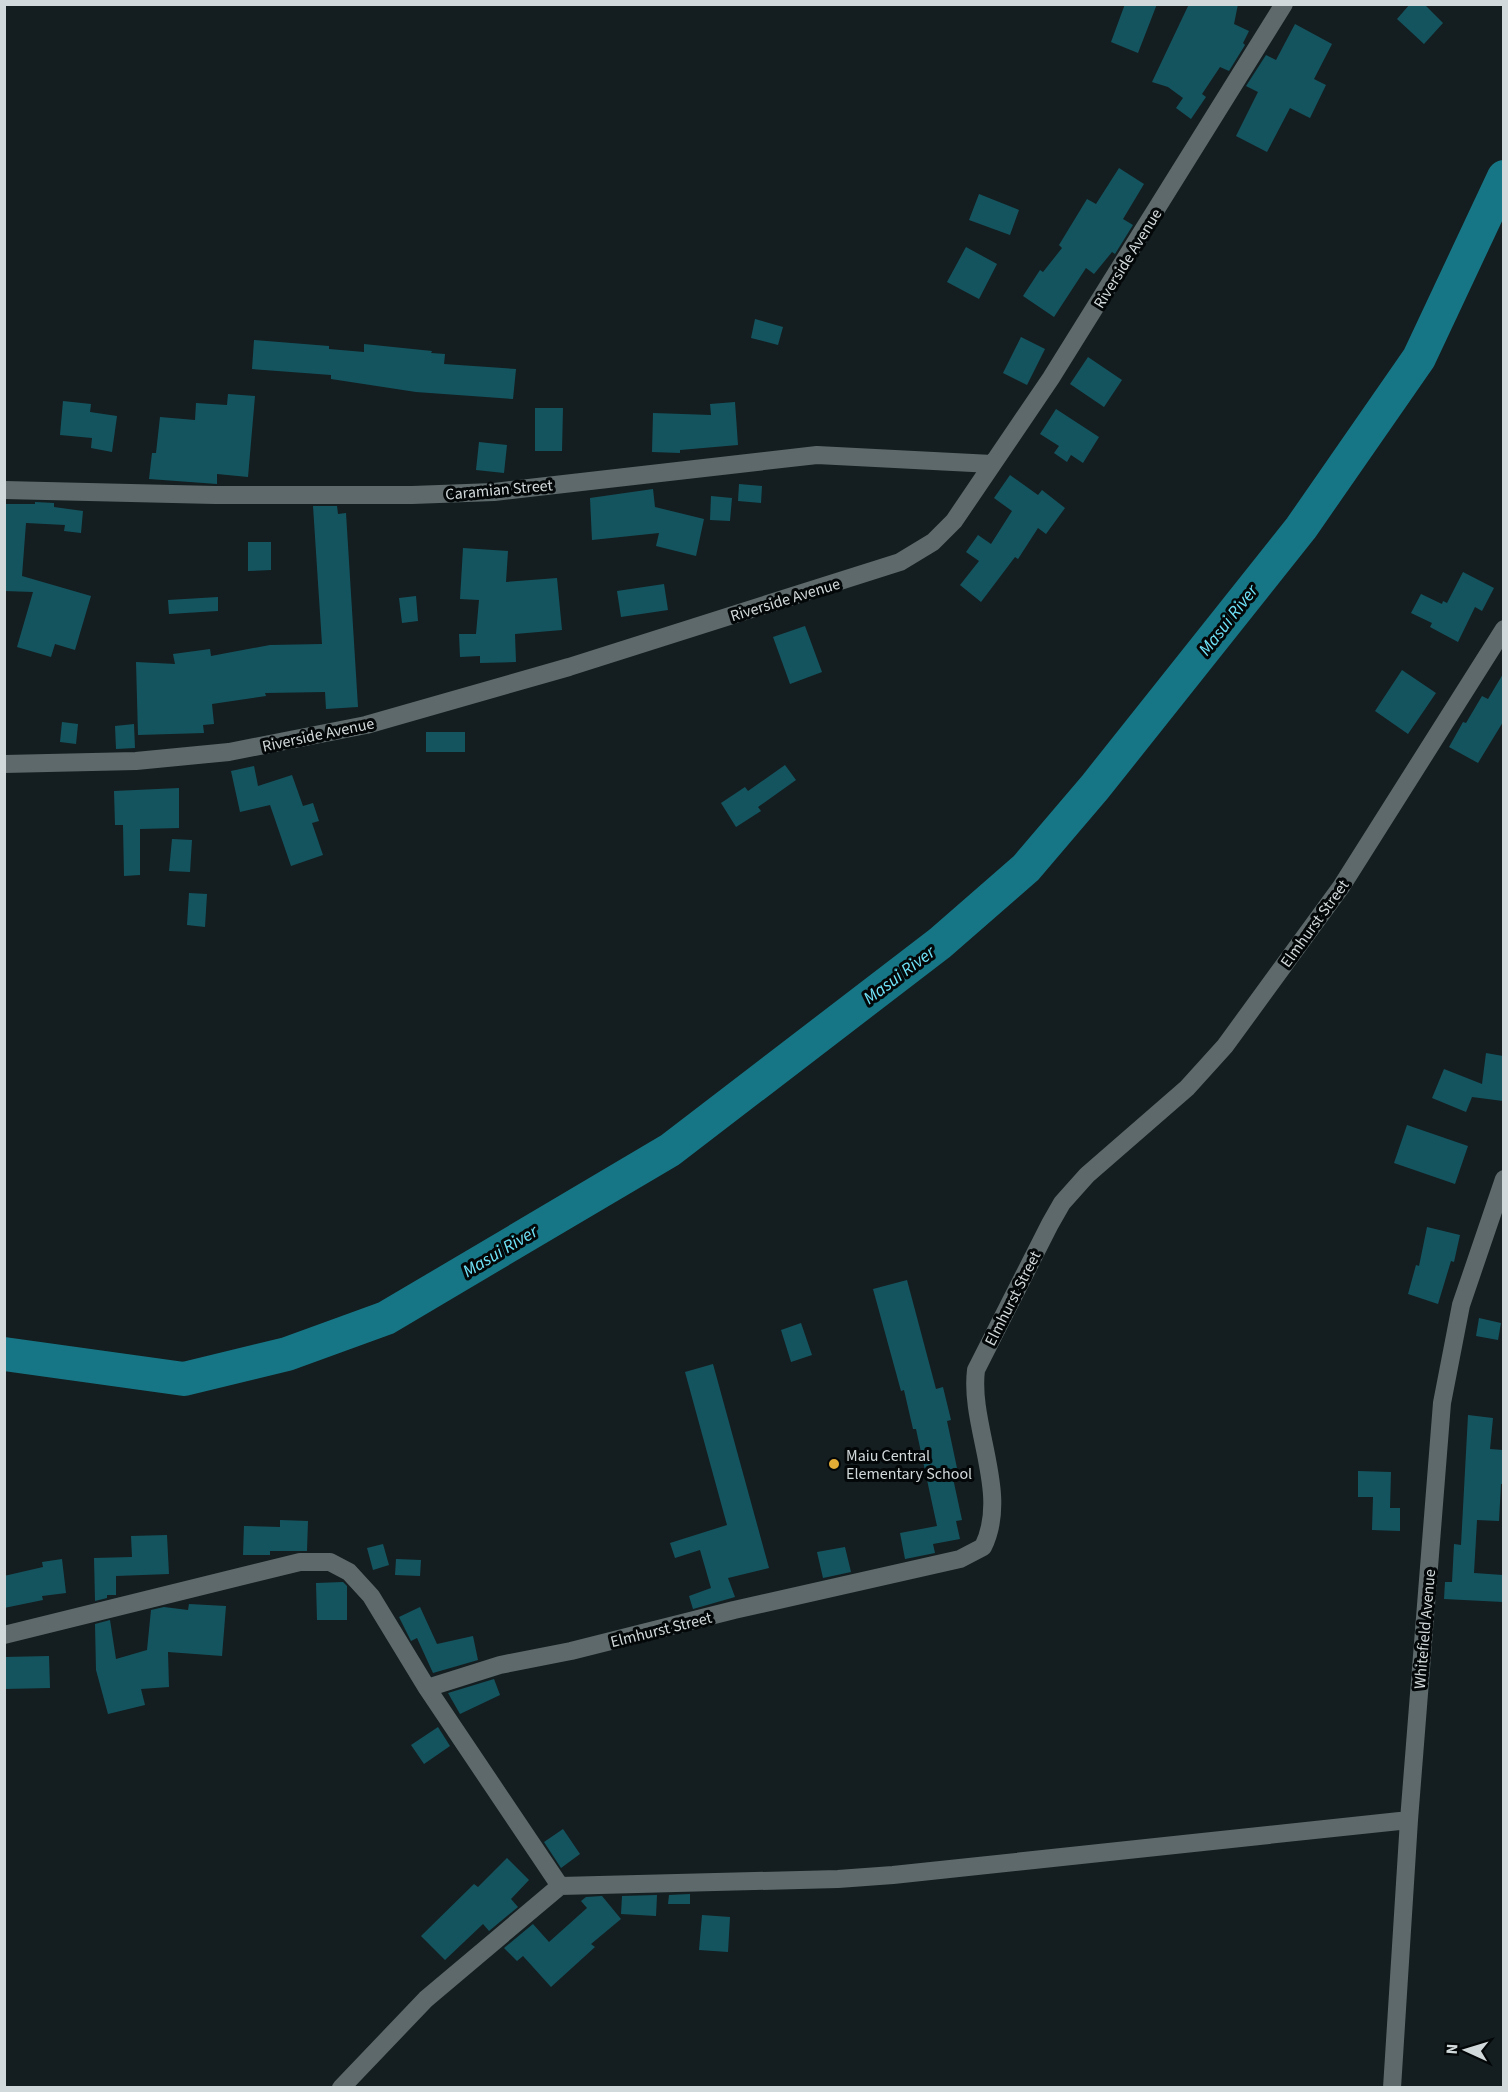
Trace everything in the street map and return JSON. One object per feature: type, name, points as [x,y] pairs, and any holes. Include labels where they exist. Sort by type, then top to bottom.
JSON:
[{"type":"street","name":"Riverside Avenue","points":[[4,764],[136,761],[229,752],[366,725],[569,667],[900,562],[933,542],[954,521],[1051,378],[1284,4]]},
{"type":"street","name":"Caramian Street","points":[[4,490],[215,495],[412,495],[494,492],[817,455],[992,464]]},
{"type":"street","name":"Elmhurst Street","points":[[427,1688],[500,1665],[572,1652],[734,1610],[960,1559],[983,1547],[991,1522],[991,1493],[987,1455],[975,1410],[973,1391],[976,1370],[1050,1224],[1062,1203],[1087,1175],[1187,1088],[1225,1046],[1341,887],[1503,629]]},
{"type":"street","name":"Whitefield Avenue","points":[[1392,2088],[1409,1821],[1442,1403],[1461,1305],[1503,1179]]},
{"type":"street","points":[[4,1635],[300,1562],[330,1562],[348,1572],[371,1596],[427,1688],[561,1886]]},
{"type":"street","points":[[341,2088],[426,1999],[561,1886],[838,1879],[893,1875],[1409,1821]]},
{"type":"building","points":[[1125,4],[1157,4],[1138,53],[1111,42]]},
{"type":"building","points":[[1189,4],[1238,4],[1234,24],[1249,31],[1243,43],[1245,45],[1229,71],[1220,67],[1202,94],[1206,97],[1191,119],[1176,108],[1183,98],[1168,87],[1152,82]]},
{"type":"building","points":[[1410,4],[1424,4],[1443,23],[1424,44],[1397,19]]},
{"type":"building","points":[[1295,24],[1332,44],[1314,79],[1326,85],[1310,118],[1290,108],[1267,152],[1236,136],[1258,92],[1246,86],[1266,55],[1276,60]]},
{"type":"building","points":[[1119,168],[1144,184],[1123,219],[1133,225],[1115,254],[1112,252],[1094,274],[1086,268],[1054,317],[1023,296],[1040,270],[1043,272],[1062,248],[1059,245],[1087,199],[1096,204]]},
{"type":"building","points":[[979,194],[1019,210],[1010,235],[969,220]]},
{"type":"building","points":[[966,247],[997,264],[979,299],[947,282]]},
{"type":"building","points":[[755,319],[783,327],[778,345],[751,338]]},
{"type":"building","points":[[1021,337],[1045,349],[1027,385],[1003,373]]},
{"type":"building","points":[[254,340],[329,346],[329,349],[364,352],[364,344],[432,351],[431,353],[445,354],[444,364],[516,369],[513,399],[416,392],[331,379],[331,375],[252,369]]},
{"type":"building","points":[[1088,357],[1122,380],[1104,407],[1070,384]]},
{"type":"building","points":[[228,394],[255,396],[248,477],[217,474],[217,484],[149,479],[152,453],[156,453],[160,417],[195,420],[196,403],[227,405]]},
{"type":"building","points":[[63,401],[91,404],[90,412],[117,416],[112,452],[91,448],[92,438],[60,435]]},
{"type":"building","points":[[735,402],[738,445],[680,450],[680,453],[652,452],[653,413],[711,415],[710,404]]},
{"type":"building","points":[[535,408],[563,408],[562,451],[535,451]]},
{"type":"building","points":[[1056,409],[1099,437],[1083,463],[1071,455],[1067,462],[1054,453],[1059,446],[1040,434]]},
{"type":"building","points":[[479,442],[507,445],[504,473],[476,470]]},
{"type":"building","points":[[1010,475],[1038,495],[1042,490],[1065,508],[1046,534],[1038,528],[1018,559],[1015,557],[981,602],[960,585],[979,561],[966,552],[978,535],[991,544],[1012,511],[994,498]]},
{"type":"building","points":[[739,484],[762,486],[761,503],[738,501]]},
{"type":"building","points":[[653,489],[655,507],[704,519],[696,556],[656,546],[659,533],[592,540],[590,498]]},
{"type":"building","points":[[711,496],[732,498],[730,521],[710,520]]},
{"type":"building","points":[[35,502],[54,503],[54,507],[83,511],[81,533],[64,531],[65,525],[26,523],[22,576],[91,596],[75,650],[55,644],[51,657],[17,647],[33,592],[4,591],[4,504],[35,504]]},
{"type":"building","points":[[313,506],[337,506],[338,514],[346,513],[358,707],[326,709],[325,692],[265,693],[266,696],[212,704],[214,724],[203,725],[204,733],[138,735],[136,662],[175,664],[173,654],[210,649],[211,656],[270,645],[322,644]]},
{"type":"building","points":[[248,542],[271,542],[271,570],[248,571]]},
{"type":"building","points":[[463,548],[508,551],[506,582],[557,578],[562,630],[515,634],[516,662],[480,663],[480,656],[460,657],[459,634],[476,634],[479,600],[460,599]]},
{"type":"building","points":[[1463,572],[1494,588],[1482,611],[1475,607],[1458,642],[1430,627],[1432,623],[1411,613],[1421,594],[1442,604],[1443,601],[1447,603]]},
{"type":"building","points":[[664,584],[668,610],[621,617],[617,591]]},
{"type":"building","points":[[416,596],[418,621],[402,623],[399,598]]},
{"type":"building","points":[[218,597],[218,611],[169,614],[168,600]]},
{"type":"building","points":[[805,626],[822,672],[790,684],[773,637]]},
{"type":"building","points":[[1402,670],[1436,693],[1408,734],[1375,711]]},
{"type":"building","points":[[1503,674],[1503,722],[1478,763],[1449,747],[1463,722],[1466,723],[1482,696],[1488,699]]},
{"type":"building","points":[[62,722],[78,724],[76,744],[60,742]]},
{"type":"building","points":[[134,724],[135,748],[116,749],[115,726]]},
{"type":"building","points":[[426,732],[465,732],[465,752],[426,752]]},
{"type":"building","points":[[785,765],[796,780],[758,807],[761,811],[736,827],[721,803],[745,787],[748,791]]},
{"type":"building","points":[[254,766],[258,786],[292,775],[303,806],[313,803],[319,821],[312,823],[323,855],[291,866],[270,805],[240,812],[231,771]]},
{"type":"building","points":[[179,788],[179,828],[140,829],[140,875],[124,876],[123,825],[115,825],[114,791]]},
{"type":"building","points":[[172,839],[192,840],[190,872],[169,871]]},
{"type":"building","points":[[189,893],[207,894],[205,927],[187,925]]},
{"type":"building","points":[[1486,1053],[1503,1056],[1503,1101],[1472,1097],[1466,1112],[1432,1098],[1444,1069],[1482,1084]]},
{"type":"building","points":[[1407,1125],[1468,1146],[1455,1184],[1394,1163]]},
{"type":"building","points":[[1427,1227],[1460,1235],[1454,1262],[1451,1261],[1438,1304],[1408,1294],[1416,1265],[1419,1266]]},
{"type":"building","points":[[907,1280],[936,1389],[943,1387],[951,1420],[947,1421],[957,1468],[951,1469],[962,1520],[956,1521],[960,1539],[933,1544],[935,1553],[905,1559],[900,1533],[937,1526],[916,1429],[913,1429],[904,1390],[901,1391],[873,1289]]},
{"type":"building","points":[[1479,1318],[1501,1323],[1498,1340],[1476,1336]]},
{"type":"building","points":[[801,1323],[812,1355],[791,1362],[781,1330]]},
{"type":"building","points":[[713,1364],[769,1568],[728,1578],[735,1597],[693,1609],[689,1596],[711,1588],[700,1550],[675,1558],[670,1543],[727,1525],[685,1372]]},
{"type":"building","points":[[1468,1415],[1493,1418],[1490,1449],[1503,1450],[1503,1484],[1501,1484],[1499,1521],[1477,1520],[1474,1573],[1503,1575],[1503,1602],[1444,1599],[1445,1582],[1452,1582],[1454,1544],[1461,1545]]},
{"type":"building","points":[[1358,1471],[1391,1472],[1390,1508],[1400,1508],[1400,1531],[1372,1530],[1373,1497],[1358,1497]]},
{"type":"building","points":[[280,1520],[308,1521],[307,1551],[270,1551],[270,1555],[243,1555],[244,1526],[280,1527]]},
{"type":"building","points":[[167,1535],[169,1574],[116,1576],[116,1595],[107,1595],[107,1598],[95,1601],[94,1558],[132,1557],[131,1536]]},
{"type":"building","points":[[383,1544],[389,1565],[373,1570],[367,1548]]},
{"type":"building","points":[[845,1547],[851,1572],[823,1578],[817,1552]]},
{"type":"building","points":[[62,1559],[66,1593],[42,1596],[43,1600],[4,1608],[4,1576],[43,1567],[42,1562]]},
{"type":"building","points":[[396,1559],[421,1560],[420,1576],[395,1575]]},
{"type":"building","points":[[343,1582],[347,1586],[347,1620],[317,1620],[316,1583]]},
{"type":"building","points":[[189,1604],[226,1606],[222,1656],[168,1652],[169,1687],[141,1689],[145,1705],[108,1714],[96,1670],[95,1624],[110,1620],[116,1659],[147,1650],[151,1610],[164,1607],[188,1610]]},
{"type":"building","points":[[420,1607],[437,1644],[473,1636],[478,1660],[433,1673],[417,1638],[411,1641],[399,1617]]},
{"type":"building","points":[[49,1656],[50,1688],[4,1689],[4,1657]]},
{"type":"building","points":[[494,1679],[500,1695],[460,1714],[448,1693]]},
{"type":"building","points":[[438,1727],[450,1746],[424,1764],[411,1745]]},
{"type":"building","points":[[563,1829],[580,1854],[561,1868],[544,1842]]},
{"type":"building","points":[[507,1858],[529,1880],[511,1899],[518,1907],[489,1931],[483,1924],[445,1960],[421,1936],[474,1884],[478,1887]]},
{"type":"building","points":[[690,1894],[690,1904],[668,1904],[669,1895]]},
{"type":"building","points":[[657,1895],[656,1916],[621,1914],[622,1896]]},
{"type":"building","points":[[602,1896],[621,1919],[591,1944],[595,1947],[551,1987],[523,1956],[517,1961],[504,1948],[533,1924],[549,1942],[587,1908],[581,1901],[586,1897]]},
{"type":"building","points":[[702,1915],[730,1917],[728,1952],[699,1950]]},
{"type":"waterway","name":"Masui River","points":[[4,1354],[184,1379],[287,1354],[386,1318],[670,1150],[940,943],[1026,868],[1095,787],[1301,528],[1419,358],[1504,177]]},
{"type":"place","name":"Maiu Central Elementary School","points":[[834,1464]]}]
